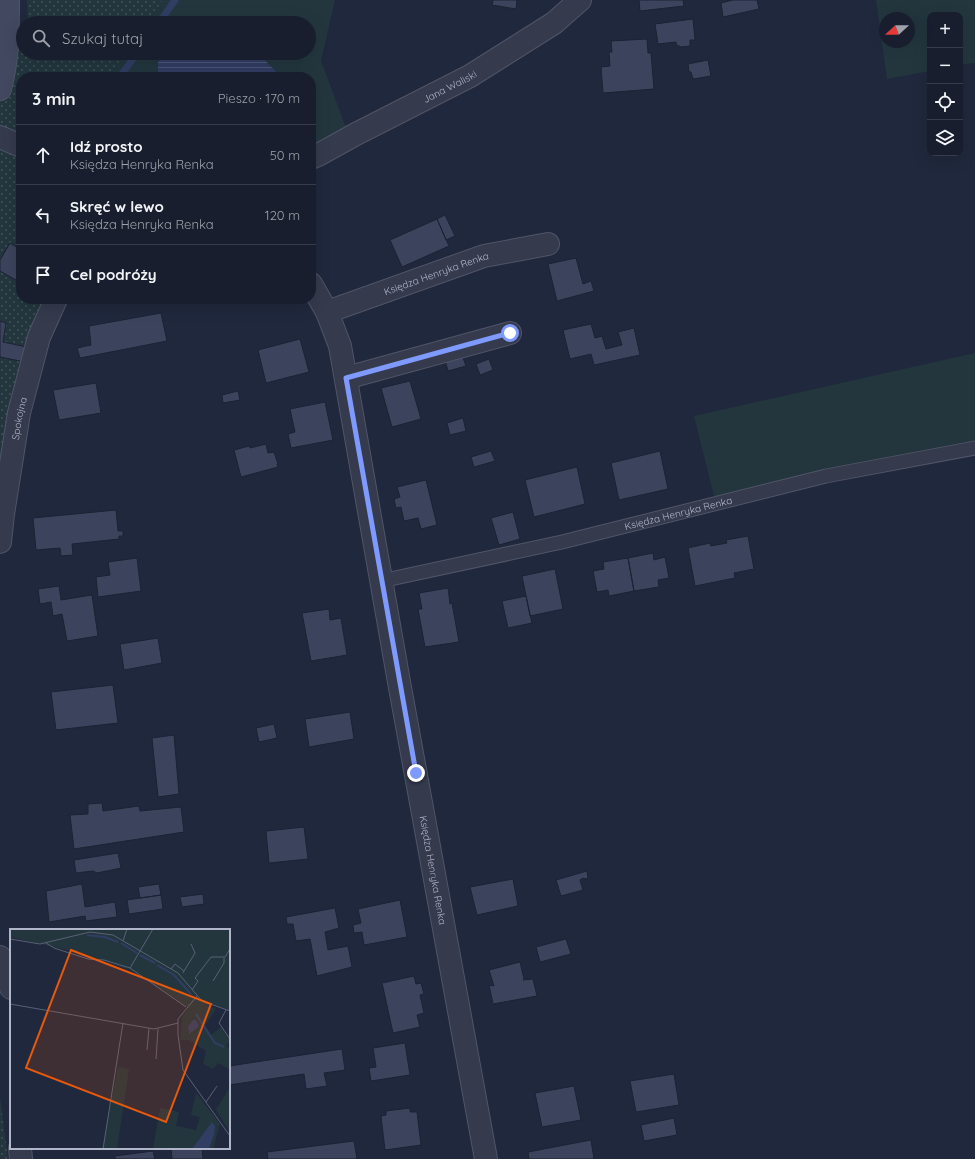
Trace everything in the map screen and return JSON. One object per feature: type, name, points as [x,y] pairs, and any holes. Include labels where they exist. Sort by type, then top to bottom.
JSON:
[{"type":"street","points":[[0,89],[4,74],[8,40],[8,0]]},
{"type":"street","name":"Jana Waliski","points":[[316,156],[470,76],[554,23],[580,0]]},
{"type":"street","points":[[0,137],[16,144]]},
{"type":"street","name":"Księdza Henryka Renka","points":[[327,312],[484,256],[548,244]]},
{"type":"street","name":"Księdza Henryka Renka","points":[[316,293],[327,312],[340,346],[486,1159]]},
{"type":"street","name":"Spokojna","points":[[0,542],[19,413],[39,337],[54,304]]},
{"type":"street","points":[[346,378],[510,333]]},
{"type":"street","points":[[0,957],[10,985]]},
{"type":"street","points":[[20,1149],[21,1159]]},
{"type":"lane","name":"Księdza Henryka Renka","points":[[381,581],[562,542],[826,476],[975,448]]},
{"type":"shaded area","points":[[0,0],[5,0],[16,20],[16,60],[121,60],[113,72],[16,72],[16,304],[56,304],[0,534]]},
{"type":"shaded area","points":[[27,0],[163,0],[152,16],[28,16]]},
{"type":"shaded area","points":[[163,0],[335,0],[321,61],[346,128],[316,144],[316,72],[276,72],[265,60],[316,60],[316,16],[152,16]]},
{"type":"shaded area","points":[[876,0],[975,0],[975,63],[963,65],[963,12],[927,12],[927,72],[887,79],[883,48],[915,48],[915,12],[879,12],[879,22]]},
{"type":"shaded area","points":[[121,60],[160,60],[158,62],[158,72],[113,72]]},
{"type":"shaded area","points":[[975,353],[975,452],[715,500],[694,416]]},
{"type":"shaded area","points":[[0,1097],[8,1159],[0,1159]]},
{"type":"water","points":[[160,60],[265,60],[276,72],[158,72],[158,62]]},
{"type":"building","points":[[493,0],[517,0],[516,9],[492,5]]},
{"type":"building","points":[[639,0],[683,0],[684,6],[640,11]]},
{"type":"building","points":[[733,0],[757,0],[759,9],[723,17],[721,3]]},
{"type":"building","points":[[693,19],[695,40],[690,40],[690,46],[677,46],[676,42],[658,44],[655,24]]},
{"type":"building","points":[[647,39],[648,53],[651,53],[654,89],[603,93],[601,67],[610,66],[609,52],[612,52],[611,41]]},
{"type":"building","points":[[708,60],[711,76],[693,79],[691,72],[689,72],[688,64]]},
{"type":"building","points":[[445,215],[455,236],[446,240],[437,219]]},
{"type":"building","points":[[437,219],[449,246],[402,267],[390,240]]},
{"type":"building","points":[[10,243],[16,247],[16,280],[0,271],[0,260]]},
{"type":"building","points":[[576,258],[583,284],[591,281],[594,291],[557,301],[548,264]]},
{"type":"building","points":[[161,313],[167,341],[80,358],[77,348],[91,345],[89,326]]},
{"type":"building","points":[[0,321],[6,323],[3,342],[27,347],[25,362],[0,357]]},
{"type":"building","points":[[591,324],[595,338],[602,336],[606,349],[622,345],[618,332],[634,328],[640,355],[594,365],[591,354],[570,359],[563,330]]},
{"type":"building","points":[[300,339],[309,372],[266,383],[258,350]]},
{"type":"building","points":[[462,355],[466,366],[448,371],[445,360]]},
{"type":"building","points":[[489,359],[493,370],[480,375],[476,364]]},
{"type":"building","points":[[410,381],[421,419],[392,427],[381,388]]},
{"type":"building","points":[[96,383],[101,413],[59,420],[53,390]]},
{"type":"building","points":[[238,391],[240,400],[223,403],[222,395]]},
{"type":"building","points":[[325,402],[333,440],[291,448],[288,434],[295,432],[290,409]]},
{"type":"building","points":[[463,418],[466,431],[450,435],[447,423]]},
{"type":"building","points":[[266,444],[268,453],[274,452],[278,467],[241,477],[234,450]]},
{"type":"building","points":[[491,451],[495,461],[474,467],[471,457]]},
{"type":"building","points":[[660,451],[668,489],[619,500],[611,463]]},
{"type":"building","points":[[577,467],[585,504],[534,517],[525,480]]},
{"type":"building","points":[[426,480],[437,525],[421,529],[418,518],[404,521],[401,507],[396,508],[394,499],[400,497],[397,487]]},
{"type":"building","points":[[116,510],[118,531],[123,531],[123,536],[119,536],[119,539],[72,544],[73,555],[61,556],[60,548],[36,550],[33,518]]},
{"type":"building","points":[[513,512],[520,539],[499,545],[491,518]]},
{"type":"building","points":[[748,536],[754,569],[734,573],[735,578],[695,586],[688,548],[710,543],[711,546],[727,543],[726,540]]},
{"type":"building","points":[[653,553],[654,560],[665,557],[669,578],[658,580],[659,587],[634,591],[628,558]]},
{"type":"building","points":[[137,558],[141,591],[98,597],[96,577],[110,575],[108,562]]},
{"type":"building","points":[[628,558],[634,591],[609,596],[608,590],[597,592],[593,571],[604,569],[603,562]]},
{"type":"building","points":[[555,569],[563,609],[530,616],[522,576]]},
{"type":"building","points":[[59,586],[61,600],[92,595],[98,636],[67,641],[62,614],[53,616],[51,602],[40,604],[38,589]]},
{"type":"building","points":[[448,588],[450,604],[452,603],[459,642],[425,647],[418,609],[422,609],[419,593]]},
{"type":"building","points":[[526,596],[532,623],[508,628],[502,601]]},
{"type":"building","points":[[329,609],[330,620],[341,618],[347,655],[311,661],[302,613]]},
{"type":"building","points":[[158,638],[162,663],[124,670],[120,644]]},
{"type":"building","points":[[113,685],[118,723],[56,730],[51,692]]},
{"type":"building","points":[[350,712],[354,739],[309,747],[305,719]]},
{"type":"building","points":[[274,724],[277,738],[259,742],[256,728]]},
{"type":"building","points":[[174,735],[179,794],[158,797],[152,738]]},
{"type":"building","points":[[102,803],[103,811],[139,806],[140,811],[181,807],[184,832],[74,849],[70,815],[88,814],[88,804]]},
{"type":"building","points":[[304,827],[308,859],[269,863],[266,831]]},
{"type":"building","points":[[118,853],[121,868],[97,873],[93,871],[76,873],[74,860]]},
{"type":"building","points":[[587,871],[588,878],[583,878],[580,880],[583,890],[561,896],[556,880]]},
{"type":"building","points":[[513,879],[518,906],[477,915],[470,887]]},
{"type":"building","points":[[82,884],[85,907],[115,902],[117,917],[86,921],[85,916],[49,922],[46,891]]},
{"type":"building","points":[[159,884],[161,895],[140,898],[138,887]]},
{"type":"building","points":[[203,894],[204,904],[182,907],[180,897]]},
{"type":"building","points":[[161,895],[163,909],[129,914],[127,900]]},
{"type":"building","points":[[400,900],[407,937],[364,945],[362,932],[354,933],[353,925],[361,923],[358,909]]},
{"type":"building","points":[[335,908],[339,928],[325,932],[328,950],[348,946],[352,967],[317,976],[310,939],[296,941],[293,924],[287,924],[286,917]]},
{"type":"building","points":[[566,939],[571,954],[540,962],[536,947]]},
{"type":"building","points":[[520,962],[523,980],[533,979],[537,996],[493,1004],[489,985],[494,986],[489,970]]},
{"type":"building","points":[[414,976],[416,984],[421,983],[424,994],[420,995],[424,1013],[417,1015],[420,1027],[393,1033],[382,983]]},
{"type":"building","points":[[405,1043],[410,1075],[371,1081],[369,1068],[376,1067],[373,1048]]},
{"type":"building","points":[[342,1049],[345,1070],[324,1073],[327,1086],[306,1089],[304,1074],[230,1085],[230,1066]]},
{"type":"building","points":[[674,1074],[679,1105],[636,1112],[630,1081]]},
{"type":"building","points":[[574,1086],[581,1120],[542,1127],[535,1093]]},
{"type":"building","points":[[410,1108],[410,1112],[417,1112],[421,1145],[385,1150],[381,1116],[386,1115],[386,1111]]},
{"type":"building","points":[[674,1118],[677,1135],[644,1141],[641,1125]]},
{"type":"building","points":[[591,1140],[594,1159],[529,1159],[528,1152]]},
{"type":"building","points":[[354,1141],[357,1159],[268,1159],[267,1152]]},
{"type":"building","points":[[171,1149],[202,1149],[203,1159],[172,1159]]},
{"type":"building","points":[[153,1151],[155,1159],[115,1159],[115,1156]]},
{"type":"waterway","points":[[164,16],[175,0]]},
{"type":"waterway","points":[[124,72],[132,60]]},
{"type":"route","points":[[416,773],[346,378],[510,333]]}]
